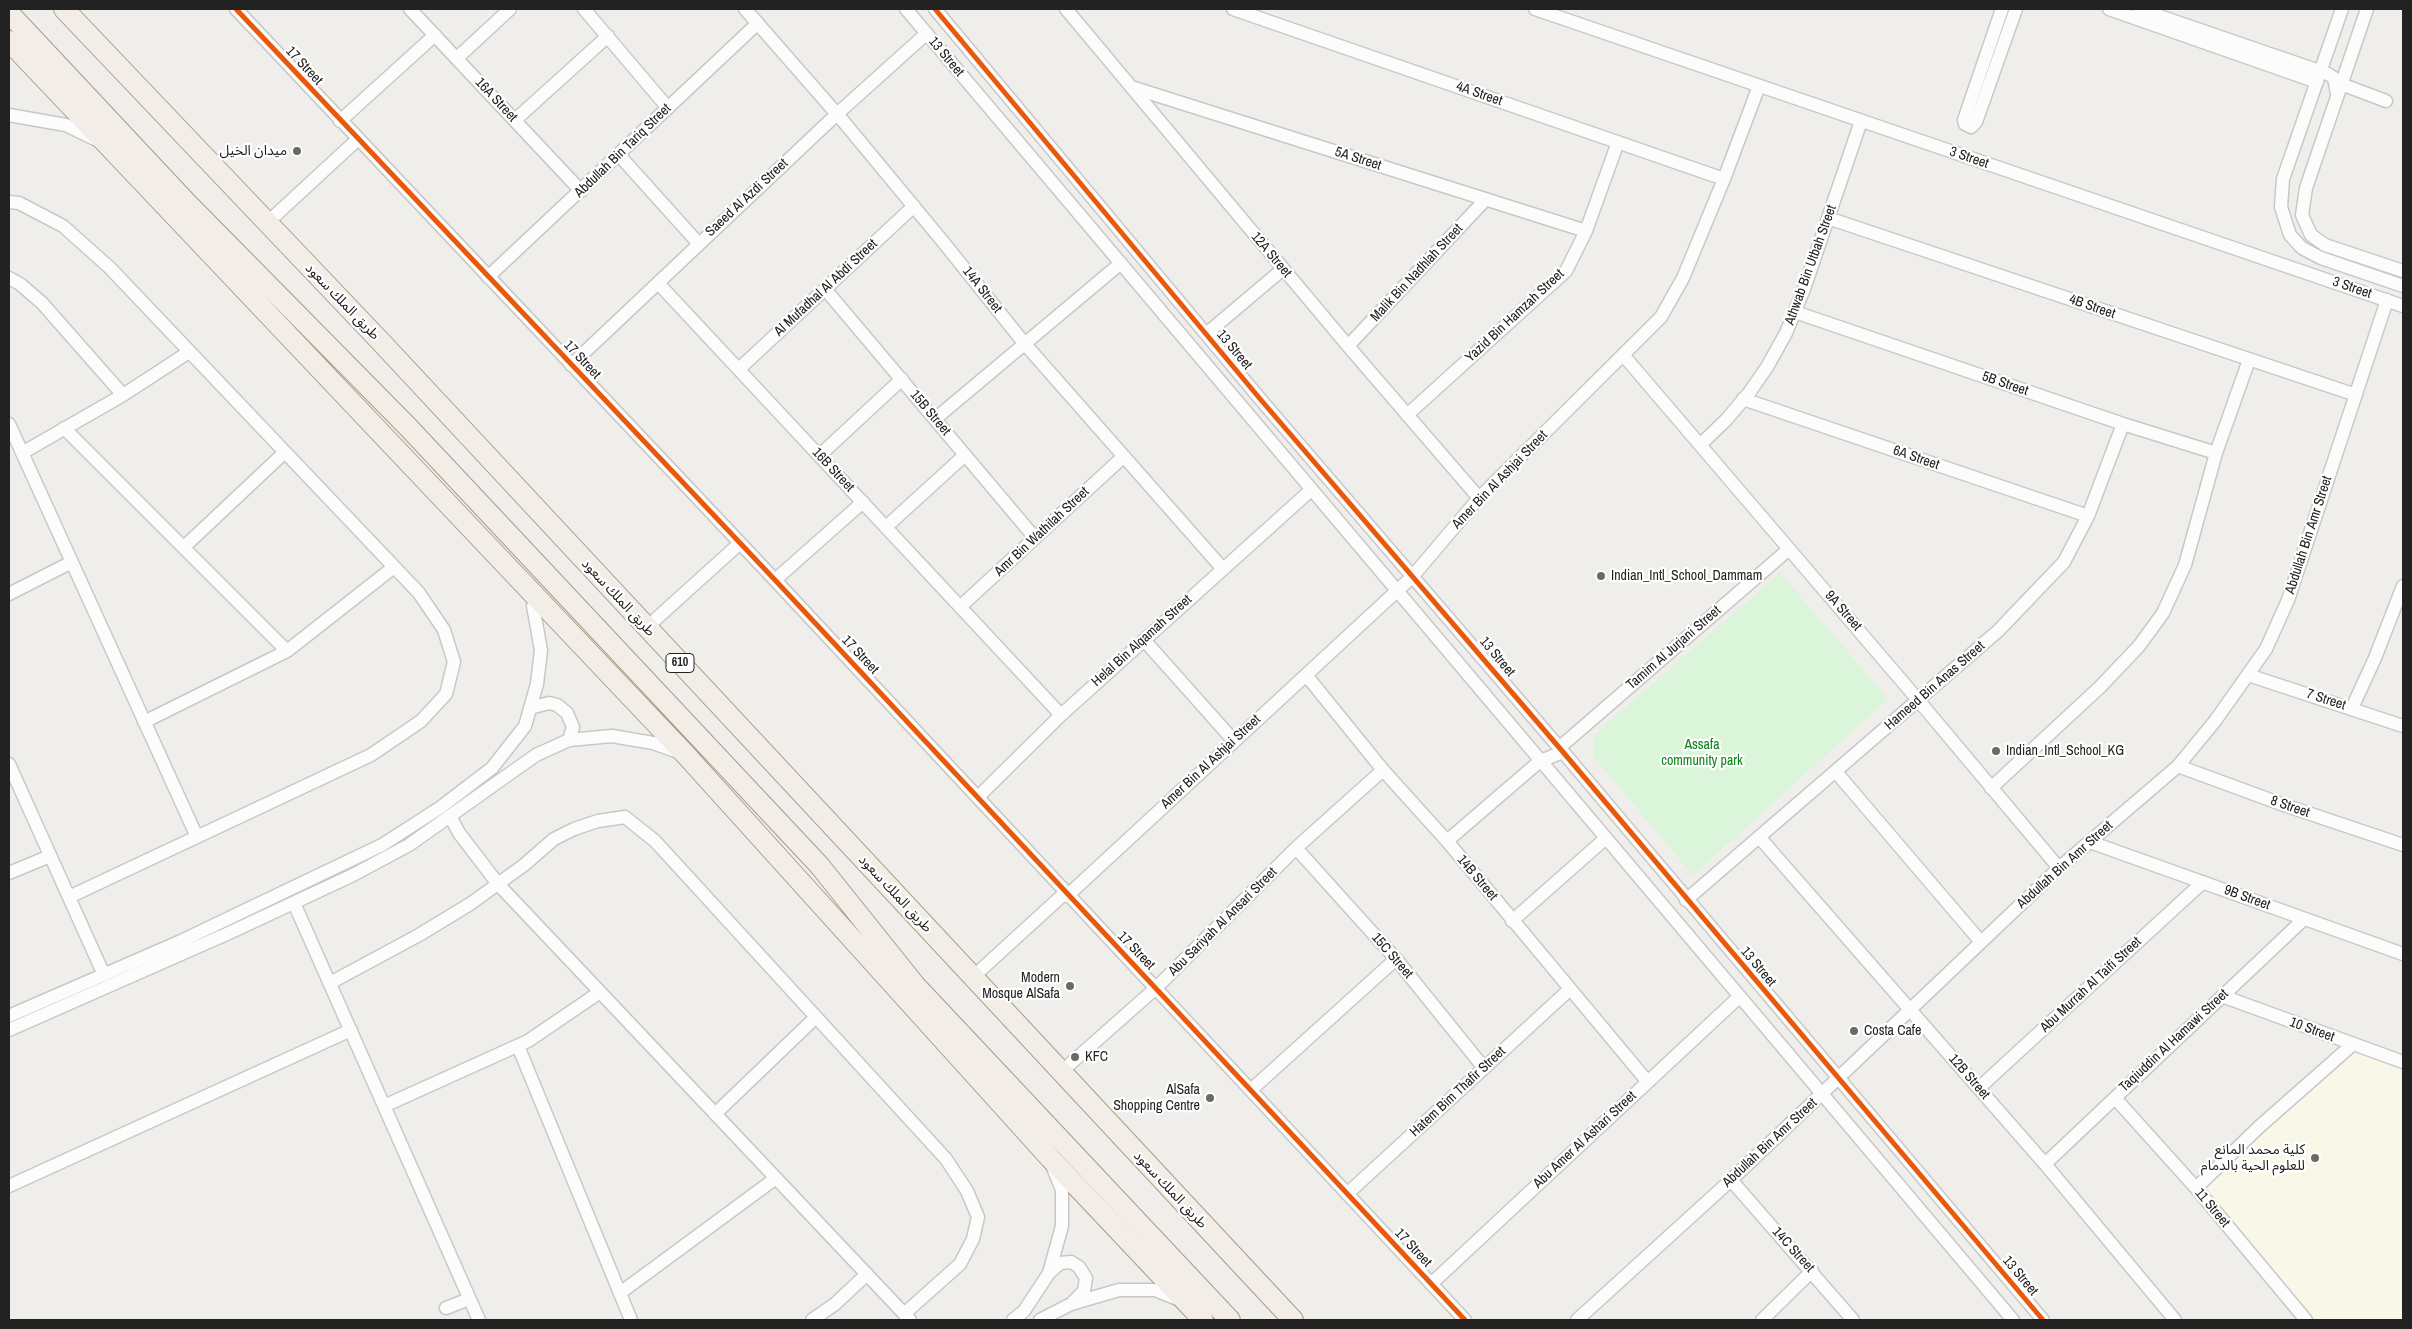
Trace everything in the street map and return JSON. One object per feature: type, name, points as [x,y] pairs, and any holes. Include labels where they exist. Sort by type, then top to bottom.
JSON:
[{"type":"main road","name":"طريق الملك سعود","points":[[64,9],[267,223],[1293,1320]]},
{"type":"main road","points":[[9,13],[186,203],[408,428],[819,865],[915,985],[1230,1320]]},
{"type":"main road","points":[[9,41],[103,143],[685,754],[1050,1158],[1203,1320]]},
{"type":"street","name":"17 Street","points":[[236,9],[775,580],[1465,1320]]},
{"type":"street","name":"16A Street","points":[[410,9],[581,191]]},
{"type":"street","points":[[457,58],[510,9]]},
{"type":"street","points":[[584,9],[668,108]]},
{"type":"street","name":"14A Street","points":[[745,9],[914,206],[1024,344],[1223,569]]},
{"type":"street","name":"13 Street","points":[[906,9],[2012,1320]]},
{"type":"street","name":"13 Street","points":[[935,9],[1206,334],[2043,1320]]},
{"type":"street","name":"12A Street","points":[[1066,9],[1348,346],[1479,498]]},
{"type":"street","name":"4A Street","points":[[1233,9],[1724,179]]},
{"type":"street","name":"3 Street","points":[[1535,9],[2403,306]]},
{"type":"street","points":[[2002,9],[1964,120],[1965,124],[1971,127],[1976,122],[2016,9]]},
{"type":"street","points":[[2109,9],[2319,76],[2334,78],[2339,90]]},
{"type":"street","points":[[2139,9],[2319,76]]},
{"type":"street","points":[[2334,34],[2335,9]]},
{"type":"street","points":[[2342,9],[2283,179],[2281,207],[2290,235],[2302,248],[2321,258],[2403,286]]},
{"type":"street","points":[[2290,235],[2302,215],[2306,188],[2367,9]]},
{"type":"street","name":"Abdullah Bin Tariq Street","points":[[488,277],[758,23]]},
{"type":"street","name":"Saeed Al Azdi Street","points":[[572,365],[837,114],[926,34]]},
{"type":"street","points":[[340,121],[435,35]]},
{"type":"street","points":[[515,120],[608,36]]},
{"type":"street","name":"Amer Bin Al Ashjai Street","points":[[973,978],[1397,592],[1479,498],[1662,317],[1683,278],[1724,179],[1759,86]]},
{"type":"street","name":"5A Street","points":[[1130,87],[1586,231]]},
{"type":"street","points":[[2339,90],[2386,101]]},
{"type":"street","points":[[9,115],[66,125],[103,143]]},
{"type":"street","name":"Athwab Bin Utbah Street","points":[[1701,444],[1743,399],[1767,367],[1795,312],[1861,121]]},
{"type":"street","points":[[267,223],[358,139]]},
{"type":"street","name":"Yazid Bin Hamzah Street","points":[[1407,415],[1566,271],[1586,231],[1618,142]]},
{"type":"street","points":[[619,155],[699,244]]},
{"type":"street","name":"Malik Bin Nadhlah Street","points":[[1348,346],[1486,199]]},
{"type":"street","points":[[9,202],[19,203],[63,226],[110,268],[419,593],[444,630],[454,662],[446,694],[421,721],[371,754],[69,897]]},
{"type":"street","name":"Al Mufadhal Al Abdi Street","points":[[739,369],[914,206]]},
{"type":"street","points":[[2302,215],[2311,236],[2326,245],[2403,271]]},
{"type":"street","name":"4B Street","points":[[1828,218],[2356,395]]},
{"type":"street","points":[[935,419],[1121,263]]},
{"type":"street","points":[[1206,334],[1283,269]]},
{"type":"street","points":[[9,278],[20,284],[42,303],[123,395]]},
{"type":"street","name":"16B Street","points":[[658,283],[1061,715]]},
{"type":"street","name":"15B Street","points":[[825,289],[1035,538]]},
{"type":"street","name":"Abdullah Bin Amr Street","points":[[1577,1320],[1731,1180],[2058,868],[2178,766],[2215,721],[2266,649],[2288,600],[2387,300]]},
{"type":"street","name":"5B Street","points":[[1795,312],[2123,424],[2216,453]]},
{"type":"street","points":[[22,452],[123,395],[189,352]]},
{"type":"street","name":"9A Street","points":[[1624,356],[1919,701],[2058,868]]},
{"type":"street","points":[[1991,788],[2100,687],[2139,646],[2163,612],[2185,565],[2216,453],[2249,360]]},
{"type":"street","points":[[820,455],[902,379]]},
{"type":"street","name":"6A Street","points":[[1743,399],[2088,516]]},
{"type":"street","points":[[9,424],[197,837]]},
{"type":"street","name":"Hameed Bin Anas Street","points":[[1686,900],[1998,631],[2064,562],[2088,516],[2123,424]]},
{"type":"street","points":[[64,428],[288,651]]},
{"type":"street","points":[[184,547],[285,452]]},
{"type":"street","points":[[886,527],[966,455]]},
{"type":"street","name":"Amr Bin Wathilah Street","points":[[961,606],[1123,457]]},
{"type":"street","name":"Helal Bin Alqamah Street","points":[[978,797],[1061,715],[1311,490]]},
{"type":"street","points":[[775,580],[863,502]]},
{"type":"street","points":[[646,628],[739,544]]},
{"type":"street","name":"Tamim Al Jurjani Street","points":[[1447,841],[1540,761],[1561,750],[1789,549]]},
{"type":"street","points":[[9,594],[72,562]]},
{"type":"street","points":[[144,722],[288,651],[394,567]]},
{"type":"street","points":[[2352,708],[2375,658],[2403,586]]},
{"type":"street","points":[[9,1016],[178,942],[382,844],[441,807],[492,768],[525,726],[537,684],[541,650],[533,606]]},
{"type":"street","points":[[1144,640],[1234,741]]},
{"type":"street","name":"14B Street","points":[[1306,675],[1647,1081]]},
{"type":"street","name":"7 Street","points":[[2248,675],[2403,726]]},
{"type":"street","points":[[530,708],[549,702],[557,705],[567,713],[574,727],[569,740]]},
{"type":"street","points":[[9,1030],[294,903],[410,845],[536,755],[569,740],[612,736],[653,743],[685,754]]},
{"type":"street","points":[[9,764],[104,975]]},
{"type":"street","name":"8 Street","points":[[2178,766],[2284,805],[2403,845]]},
{"type":"street","name":"Abu Sariyah Al Ansari Street","points":[[1061,1072],[1156,988],[1296,848],[1384,770]]},
{"type":"street","points":[[1836,772],[1981,942]]},
{"type":"street","points":[[330,983],[419,935],[470,904],[498,884],[561,836],[598,822],[624,817],[656,841],[946,1159],[967,1191],[978,1217],[973,1239],[960,1264],[907,1317],[498,884],[459,833],[450,816]]},
{"type":"street","name":"12B Street","points":[[1759,837],[2045,1164],[2173,1319]]},
{"type":"street","points":[[1512,921],[1606,838]]},
{"type":"street","name":"9B Street","points":[[2090,842],[2403,954]]},
{"type":"street","name":"15C Street","points":[[1296,848],[1396,959],[1484,1068]]},
{"type":"street","points":[[9,873],[50,856]]},
{"type":"street","name":"Abu Murrah Al Taifi Street","points":[[1979,1088],[2203,882]]},
{"type":"street","points":[[294,903],[479,1320]]},
{"type":"street","name":"Taqiuddin Al Hamawi Street","points":[[2045,1164],[2304,919]]},
{"type":"street","points":[[1252,1090],[1396,959]]},
{"type":"street","name":"Hatem Bim Thafir Street","points":[[1347,1194],[1569,990]]},
{"type":"street","points":[[384,1106],[518,1046],[600,992]]},
{"type":"street","name":"10 Street","points":[[2222,996],[2352,1045],[2403,1062]]},
{"type":"street","name":"Abu Amer Al Ashari Street","points":[[1431,1284],[1647,1081],[1740,997]]},
{"type":"street","points":[[715,1114],[816,1017]]},
{"type":"street","points":[[9,1186],[351,1030]]},
{"type":"street","points":[[2196,1188],[2259,1127],[2352,1045]]},
{"type":"street","points":[[518,1046],[631,1320]]},
{"type":"street","name":"11 Street","points":[[2115,1098],[2196,1188],[2306,1320]]},
{"type":"street","points":[[1049,1273],[1062,1226],[1062,1190],[1050,1158]]},
{"type":"street","points":[[620,1293],[776,1178]]},
{"type":"street","name":"14C Street","points":[[1731,1180],[1853,1320]]},
{"type":"street","points":[[1013,1320],[1024,1311],[1049,1273],[1060,1263],[1071,1262],[1079,1268],[1086,1278],[1084,1291],[1071,1304]]},
{"type":"street","points":[[1762,1320],[1812,1271]]},
{"type":"street","points":[[812,1320],[835,1304],[867,1274]]},
{"type":"street","points":[[1040,1320],[1071,1304],[1119,1290],[1155,1290],[1186,1303]]},
{"type":"street","points":[[446,1308],[469,1299]]},
{"type":"shaded area","name":"كلية محمد المانع للعلوم الحية بالدمام","points":[[2352,1045],[2403,1062],[2403,1320],[2306,1320],[2196,1188]]},
{"type":"green space","name":"Assafa community park","points":[[1780,573],[1888,699],[1693,875],[1593,756],[1595,734]]},
{"type":"cycle path","points":[[236,9],[775,580],[1465,1320]]},
{"type":"cycle path","points":[[935,9],[1261,400],[1563,752],[2043,1320]]},
{"type":"place","name":"ميدان الخيل","points":[[297,151]]},
{"type":"place","name":"Indian_Intl_School_Dammam","points":[[1601,576]]},
{"type":"place","name":"Indian_Intl_School_KG","points":[[1996,751]]},
{"type":"place","name":"Modern Mosque AlSafa","points":[[1070,986]]},
{"type":"place","name":"Costa Cafe","points":[[1854,1031]]},
{"type":"place","name":"KFC","points":[[1075,1057]]},
{"type":"place","name":"AlSafa Shopping Centre","points":[[1210,1098]]},
{"type":"place","name":"كلية محمد المانع للعلوم الحية بالدمام","points":[[2315,1158]]}]
